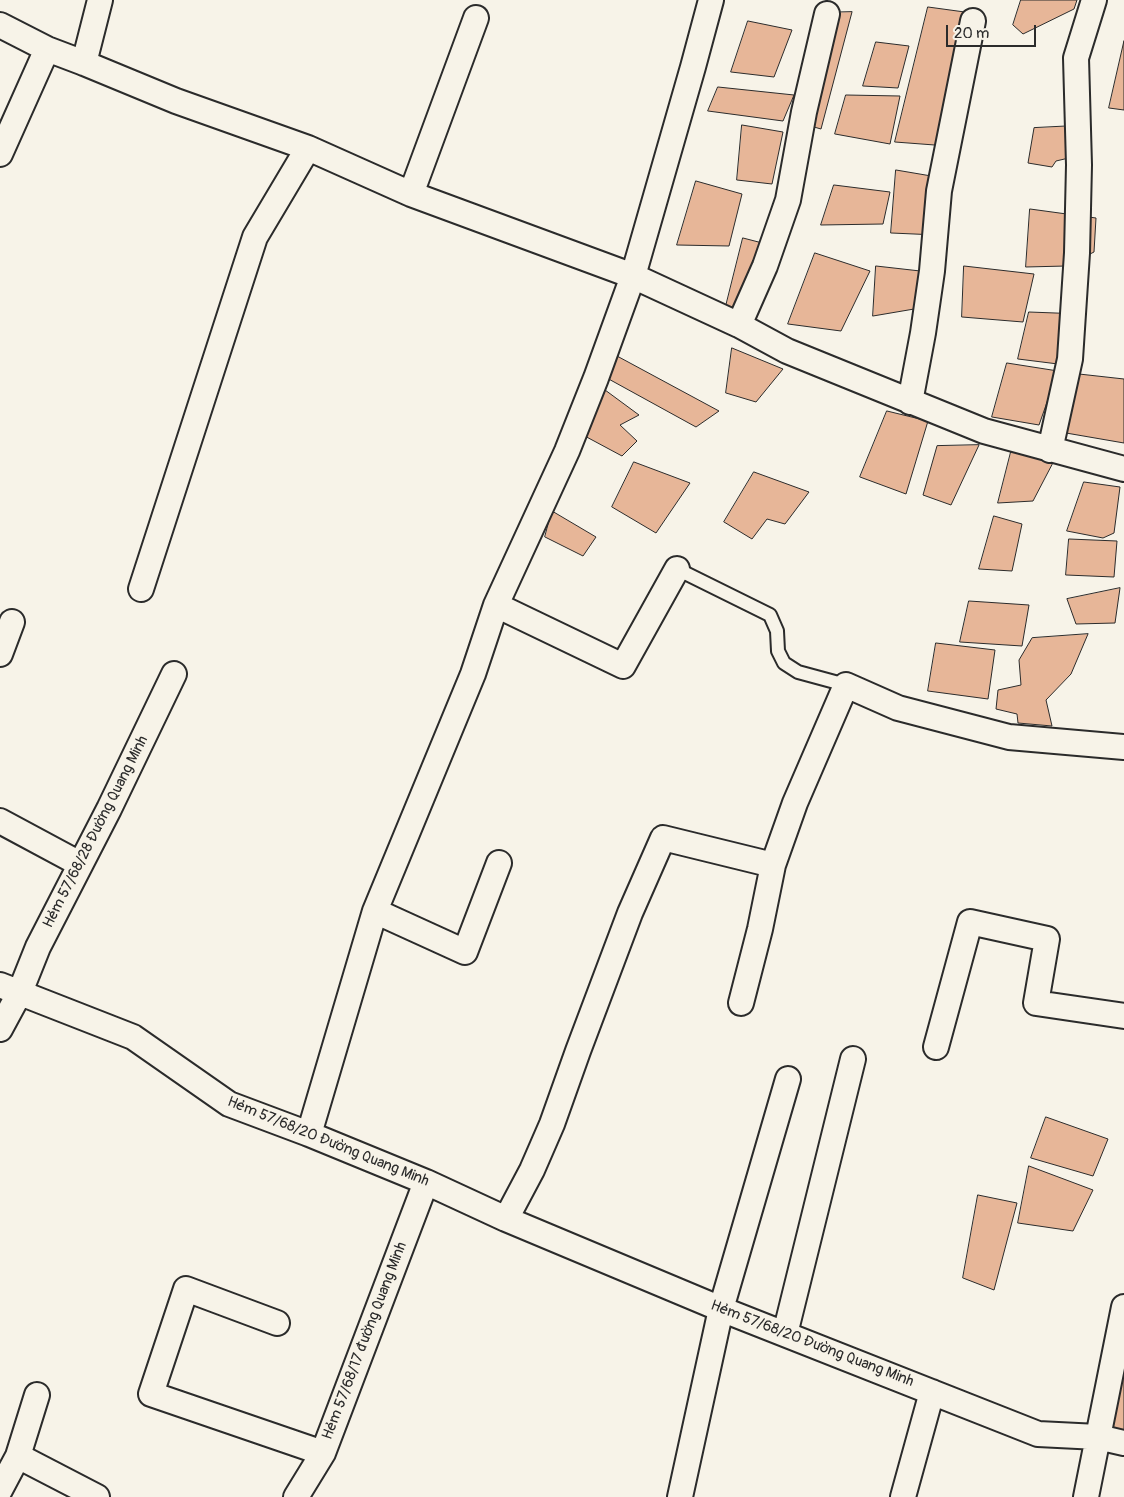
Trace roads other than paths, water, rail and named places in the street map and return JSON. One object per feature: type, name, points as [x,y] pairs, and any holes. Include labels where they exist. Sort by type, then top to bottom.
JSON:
[{"type":"street","points":[[84,63],[100,0]]},
{"type":"street","points":[[309,1134],[375,912],[473,674],[496,605],[567,451],[596,378],[632,276],[711,0]]},
{"type":"street","points":[[1050,450],[1070,360],[1077,252],[1079,165],[1076,58],[1094,0]]},
{"type":"street","points":[[739,324],[765,266],[788,200],[804,112],[827,14]]},
{"type":"street","points":[[411,194],[476,18]]},
{"type":"street","points":[[910,402],[932,271],[939,191],[973,21]]},
{"type":"street","points":[[0,26],[47,49],[176,101],[308,148],[411,194],[632,276],[739,324],[787,352],[910,402],[984,431],[1124,469]]},
{"type":"street","points":[[0,154],[47,49]]},
{"type":"street","points":[[141,589],[255,237],[308,148]]},
{"type":"street","points":[[496,605],[623,666],[677,569]]},
{"type":"street","points":[[0,654],[12,622]]},
{"type":"street","name":"Hẻm 57/68/28 Đường Quang Minh","points":[[0,1028],[10,988],[38,947],[174,674]]},
{"type":"street","points":[[742,1003],[773,865],[795,803],[846,684],[898,708],[1009,738],[1124,747]]},
{"type":"street","points":[[0,821],[80,864]]},
{"type":"street","points":[[506,1219],[532,1170],[552,1124],[630,913],[663,838],[773,865]]},
{"type":"street","points":[[375,912],[465,952],[498,863]]},
{"type":"street","points":[[936,1047],[970,922],[1047,939],[1036,1003],[1124,1016]]},
{"type":"street","name":"Hẻm 57/68/20 Đường Quang Minh","points":[[10,988],[132,1038],[229,1104],[309,1134],[426,1182],[506,1219],[721,1309],[1038,1434],[1098,1437],[1124,1443]]},
{"type":"street","points":[[785,1334],[853,1059]]},
{"type":"street","points":[[680,1497],[721,1309],[788,1079]]},
{"type":"street","name":"Hẻm 57/68/17 đường Quang Minh","points":[[296,1497],[323,1453],[426,1182]]},
{"type":"street","points":[[277,1323],[186,1289],[151,1394],[323,1453]]},
{"type":"street","points":[[1086,1497],[1124,1307]]},
{"type":"street","points":[[903,1497],[932,1392]]},
{"type":"street","points":[[0,1490],[18,1456],[37,1395]]},
{"type":"street","points":[[18,1456],[98,1497]]},
{"type":"lane","points":[[677,569],[770,615],[777,631],[778,651],[784,662],[798,672],[846,684]]}]
